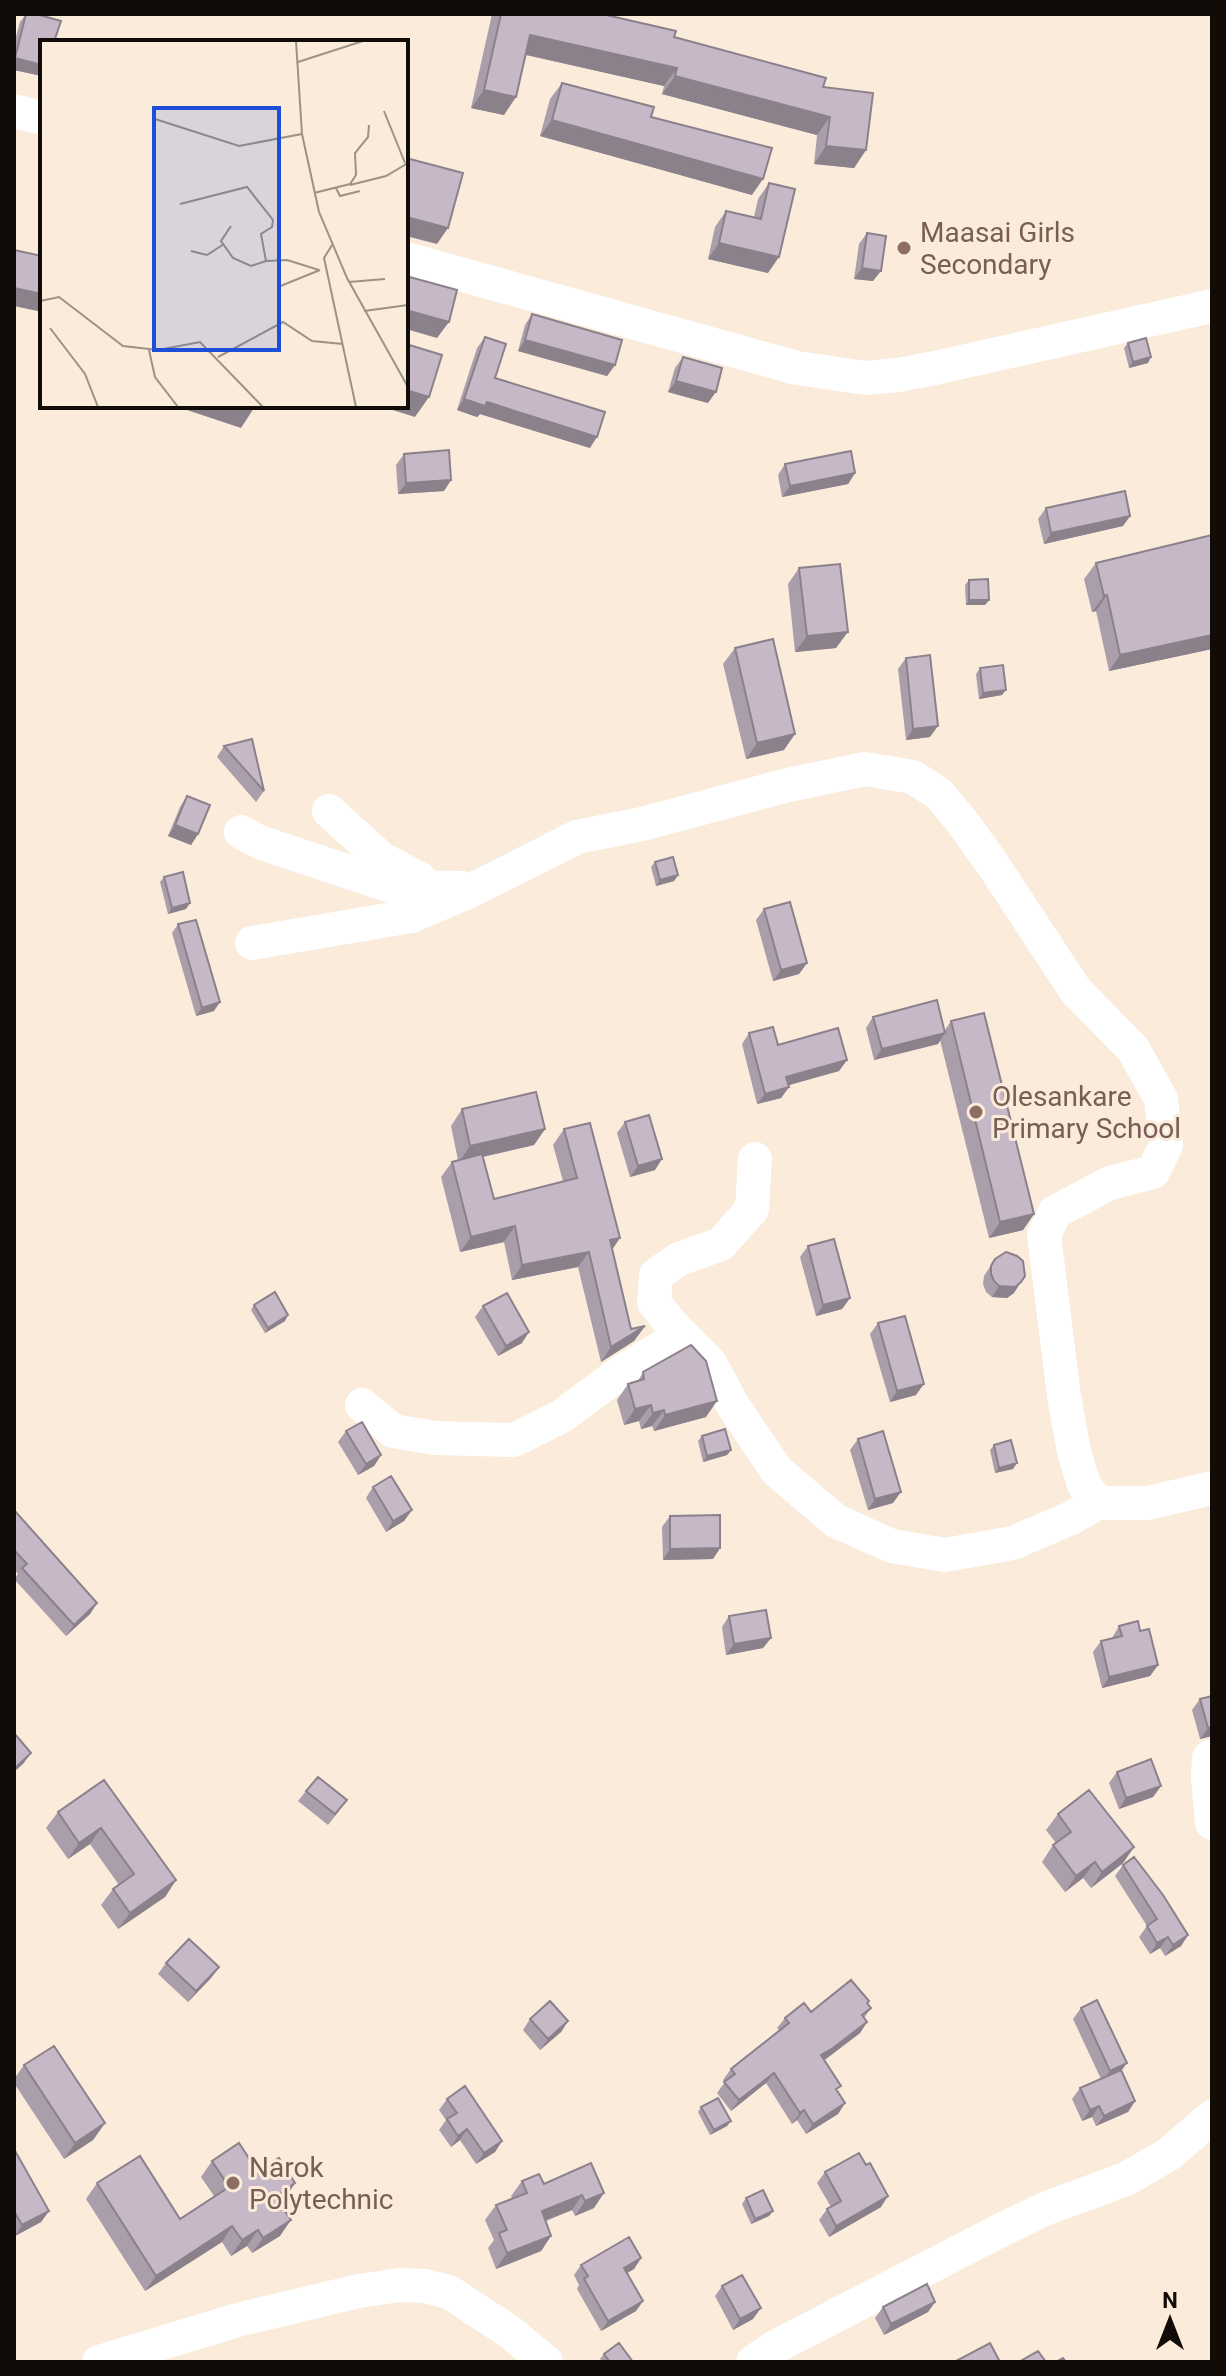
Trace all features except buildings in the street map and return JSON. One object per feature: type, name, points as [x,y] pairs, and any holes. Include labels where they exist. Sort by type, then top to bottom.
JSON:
[{"type":"street","points":[[14,111],[40,118]]},
{"type":"street","points":[[408,260],[797,368],[866,378],[935,368],[1212,306]]},
{"type":"street","points":[[252,943],[411,916],[474,889],[577,837],[642,824],[788,785],[865,769],[913,777],[939,794],[993,865],[1076,991],[1133,1049],[1161,1099],[1166,1145],[1153,1172],[1110,1183],[1055,1212],[1044,1235],[1074,1452],[1084,1485],[1098,1503]]},
{"type":"street","points":[[329,811],[382,859],[434,887]]},
{"type":"street","points":[[241,832],[259,842],[394,887],[474,889]]},
{"type":"street","points":[[755,1159],[752,1209],[721,1244],[679,1259],[656,1275],[654,1302],[710,1363],[732,1404],[777,1471],[836,1521],[892,1546],[945,1555],[1013,1543],[1098,1503],[1148,1503],[1212,1488]]},
{"type":"street","points":[[362,1405],[393,1431],[435,1438],[514,1440],[562,1416],[621,1372],[682,1335]]},
{"type":"street","points":[[1212,1756],[1209,1758],[1208,1777],[1212,1823]]},
{"type":"street","points":[[753,2362],[775,2347],[1001,2230],[1047,2208],[1126,2179],[1169,2154],[1212,2117]]},
{"type":"street","points":[[99,2362],[241,2319],[359,2291],[399,2285],[425,2286],[449,2292],[510,2332],[546,2362]]},
{"type":"place","name":"Maasai Girls Secondary","points":[[904,248]]},
{"type":"place","name":"Olesankare Primary School","points":[[976,1112]]},
{"type":"place","name":"Narok Polytechnic","points":[[233,2183]]}]
